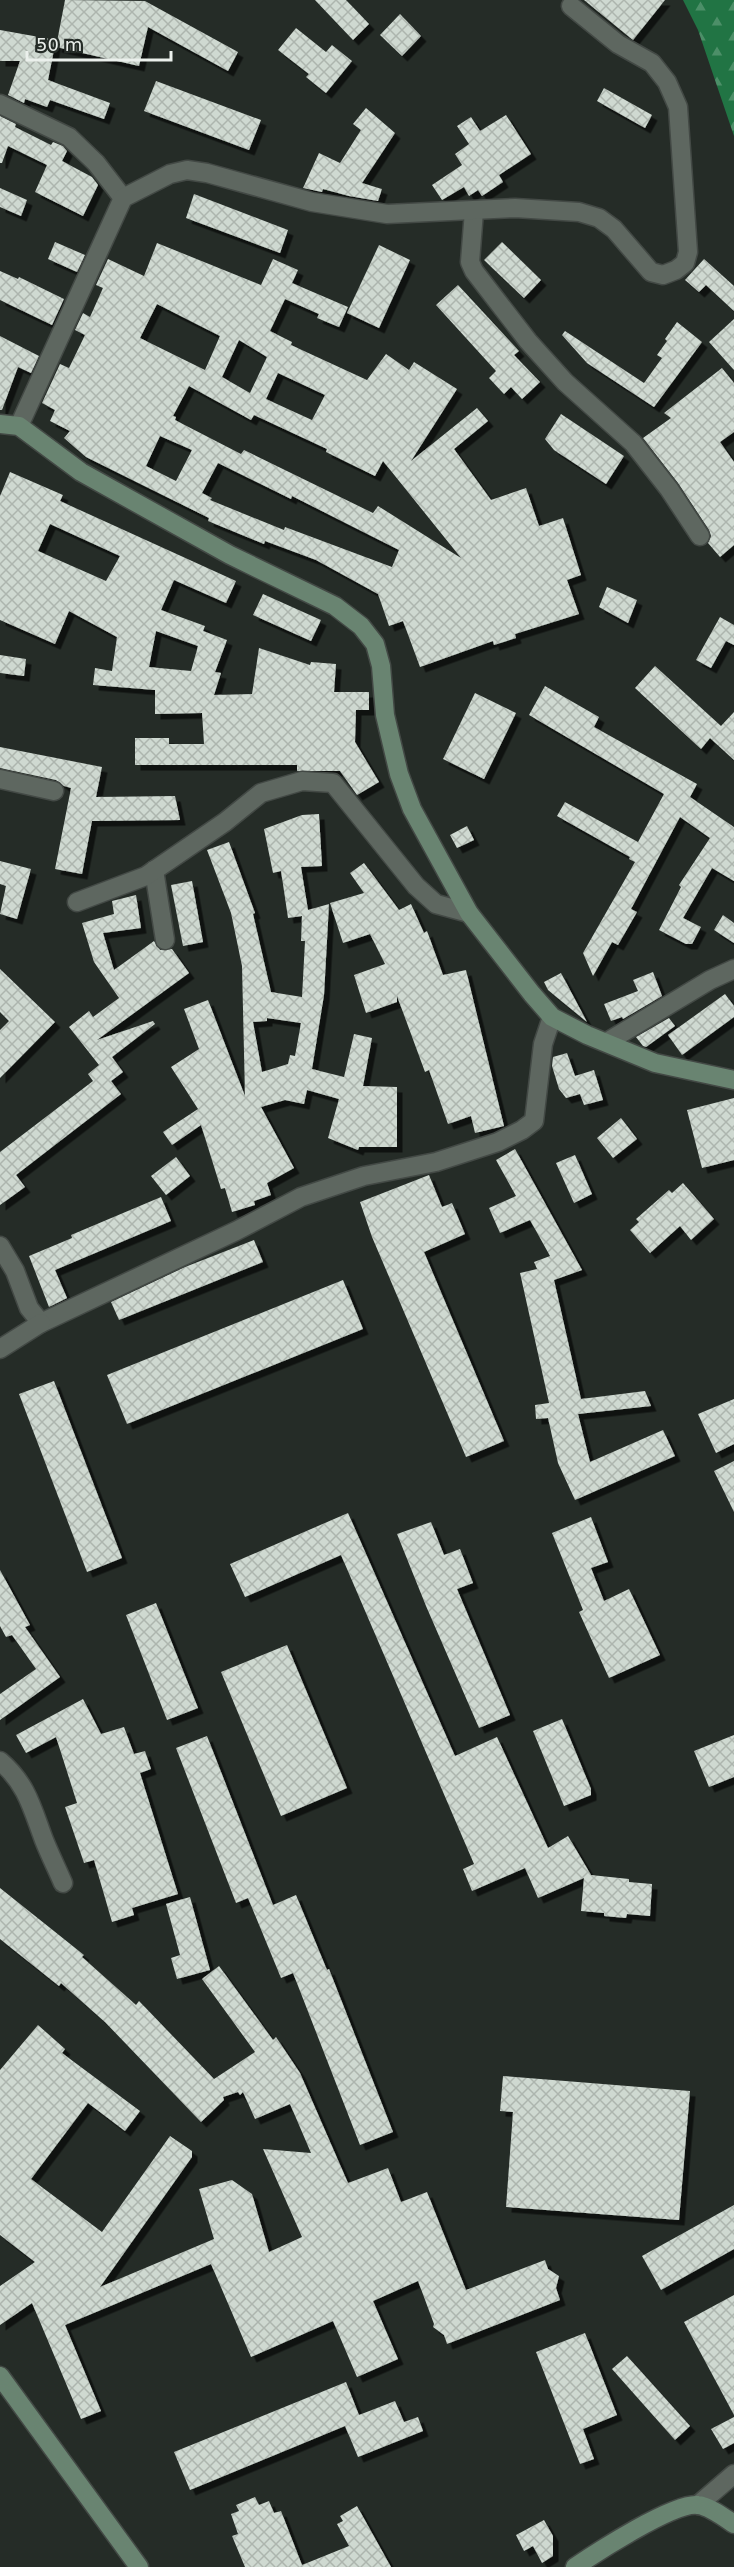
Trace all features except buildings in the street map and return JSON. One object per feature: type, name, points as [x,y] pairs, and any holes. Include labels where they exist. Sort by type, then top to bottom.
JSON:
[{"type":"street","points":[[19,426],[123,198],[170,174],[188,170],[342,208],[387,214],[515,208],[579,212],[599,218],[614,229],[651,272],[663,275],[676,270],[685,263],[688,252],[678,107],[667,82],[652,63],[618,44],[571,6]]},
{"type":"street","points":[[0,104],[69,137],[96,164],[123,198]]},
{"type":"street","points":[[474,211],[470,262],[474,271],[528,341],[565,382],[633,443],[669,489],[700,536]]},
{"type":"street","points":[[0,424],[19,426],[81,472],[230,555],[335,606],[361,626],[375,644],[381,666],[384,716],[405,792],[412,809],[469,913],[552,1017],[587,1035],[654,1063],[734,1080]]},
{"type":"street","points":[[0,779],[54,791]]},
{"type":"street","points":[[76,902],[146,876],[225,822],[261,793],[302,781],[333,783],[416,886],[436,904],[469,913]]},
{"type":"street","points":[[154,870],[165,940]]},
{"type":"street","points":[[607,1042],[710,980],[734,969]]},
{"type":"street","points":[[0,1349],[41,1323],[236,1231],[302,1197],[364,1176],[436,1162],[498,1142],[522,1130],[534,1120],[543,1044],[552,1017]]},
{"type":"street","points":[[0,1246],[15,1271],[29,1308],[41,1323]]},
{"type":"street","points":[[0,1761],[16,1774],[31,1800],[45,1842],[63,1883]]},
{"type":"street","points":[[0,2376],[138,2567]]},
{"type":"street","points":[[575,2567],[656,2518],[682,2507],[698,2505],[734,2474]]},
{"type":"street","points":[[698,2505],[734,2524]]},
{"type":"green space","points":[[683,0],[734,0],[734,136],[698,30]]}]
